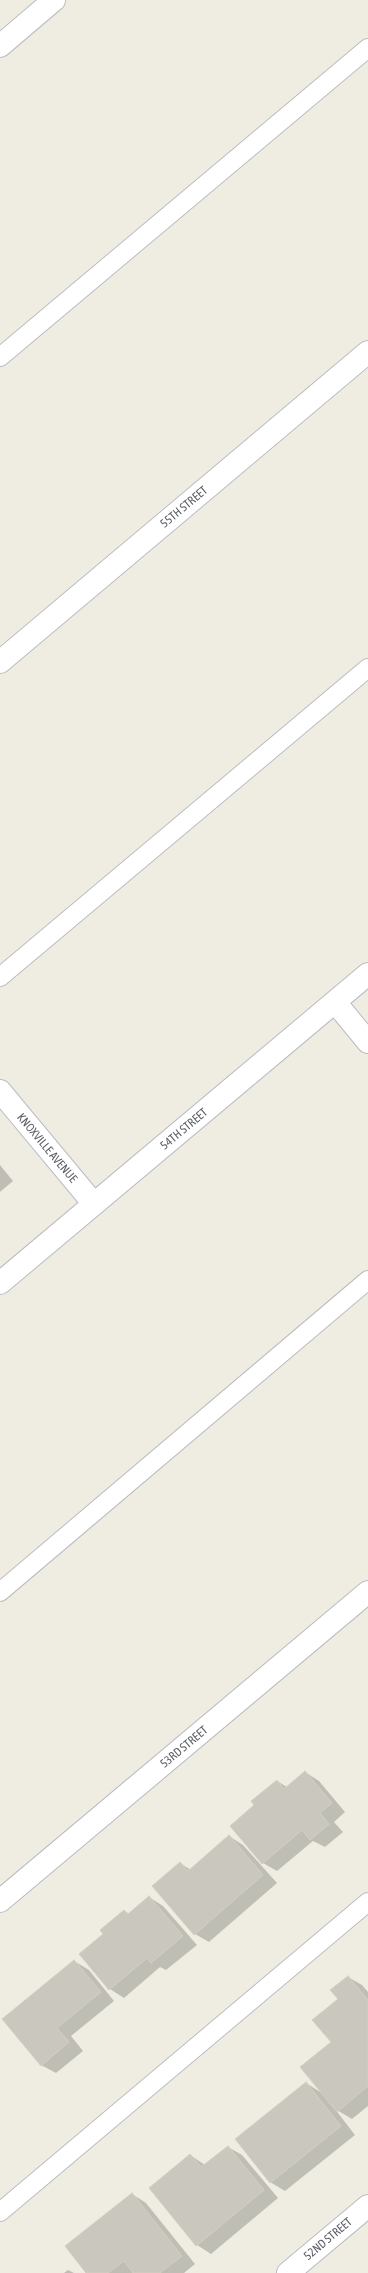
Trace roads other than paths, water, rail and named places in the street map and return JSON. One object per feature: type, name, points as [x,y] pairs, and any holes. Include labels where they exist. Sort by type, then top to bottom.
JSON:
[{"type":"street","points":[[0,46],[54,0]]},
{"type":"street","name":"55TH STREET","points":[[0,662],[368,352]]},
{"type":"street","name":"54TH STREET","points":[[0,1284],[368,974]]},
{"type":"street","points":[[334,1002],[368,1042]]},
{"type":"street","name":"KNOXVILLE AVENUE","points":[[0,1092],[94,1204]]},
{"type":"street","name":"53RD STREET","points":[[0,1901],[368,1592]]},
{"type":"street","name":"52ND STREET","points":[[288,2273],[368,2206]]},
{"type":"lane","points":[[0,357],[368,48]]},
{"type":"lane","points":[[0,977],[368,668]]},
{"type":"lane","points":[[0,1592],[368,1280]]},
{"type":"lane","points":[[0,2212],[368,1902]]}]
